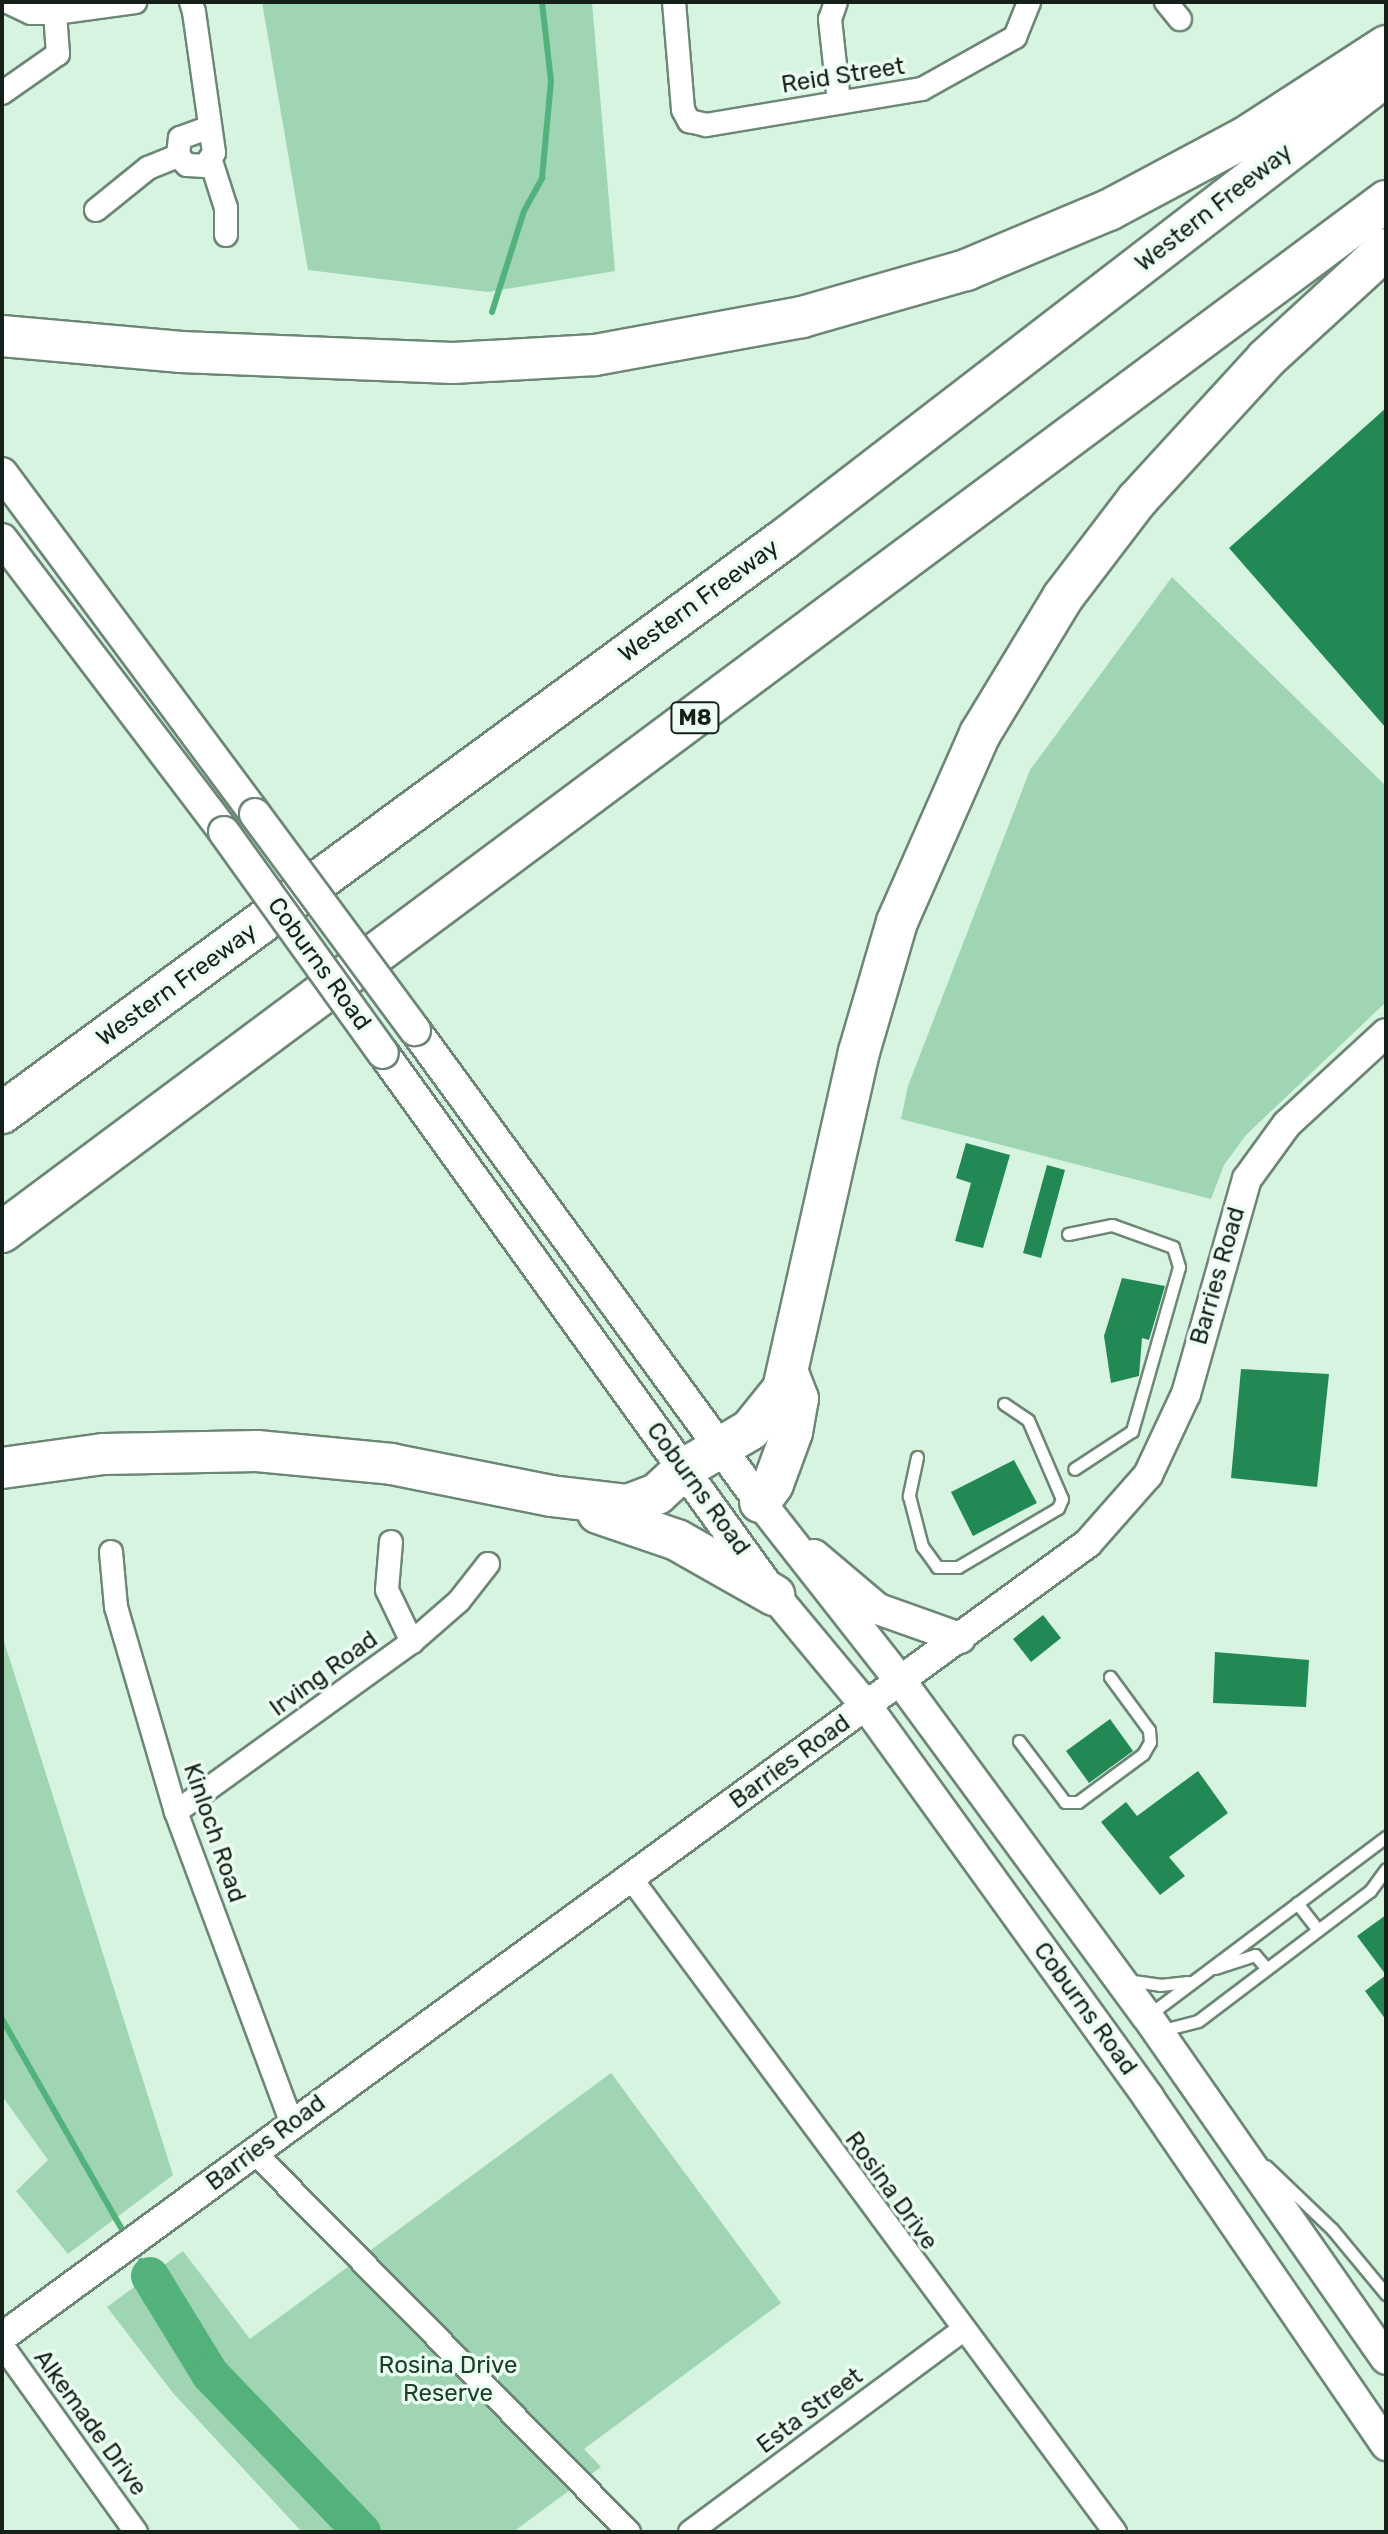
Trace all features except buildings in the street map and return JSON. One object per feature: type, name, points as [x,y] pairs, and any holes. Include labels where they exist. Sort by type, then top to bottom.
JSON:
[{"type":"highway","points":[[2,336],[61,344],[390,363],[514,361],[635,349],[802,317],[966,270],[1109,210],[1246,137],[1386,46]]},
{"type":"highway","name":"Western Freeway","points":[[2,1113],[783,540],[1386,76]]},
{"type":"highway","name":"M8","points":[[2,1232],[1386,201]]},
{"type":"highway","points":[[2,1468],[103,1454],[257,1451],[391,1464],[551,1496],[628,1505],[657,1494],[684,1469],[721,1448],[768,1414],[788,1371],[879,977],[919,867],[980,734],[1063,597],[1137,500],[1266,359],[1386,249]]},
{"type":"highway","points":[[2,360],[61,344]]},
{"type":"highway","points":[[760,1502],[773,1484],[792,1432],[798,1399],[788,1371]]},
{"type":"highway","points":[[551,1496],[677,1540],[774,1595]]},
{"type":"main road","name":"Coburns Road","points":[[2,473],[760,1502],[902,1683],[1233,2135],[1386,2359]]},
{"type":"main road","name":"Coburns Road","points":[[2,539],[224,832],[774,1595],[867,1707],[1111,2046],[1386,2445]]},
{"type":"main road","points":[[796,1550],[830,1564],[897,1619],[960,1638]]},
{"type":"main road","points":[[1111,2046],[1152,2024]]},
{"type":"street","points":[[8,2],[31,13],[55,13],[135,2]]},
{"type":"street","points":[[191,2],[210,127],[211,161],[226,208],[226,235]]},
{"type":"street","name":"Reid Street","points":[[674,2],[683,110],[689,121],[706,125],[922,89],[1015,37],[1029,2]]},
{"type":"street","points":[[836,2],[830,19],[839,102]]},
{"type":"street","points":[[2,93],[58,54],[55,13]]},
{"type":"street","points":[[178,156],[184,134],[210,127]]},
{"type":"street","points":[[178,156],[193,167],[211,161]]},
{"type":"street","points":[[96,210],[148,168],[178,156]]},
{"type":"street","name":"Barries Road","points":[[2,2337],[89,2278],[253,2151],[902,1683],[1088,1543],[1148,1475],[1186,1394],[1247,1179],[1287,1124],[1386,1033]]},
{"type":"street","points":[[391,1542],[387,1590],[412,1642]]},
{"type":"street","name":"Kinloch Road","points":[[111,1552],[116,1607],[176,1812],[292,2124]]},
{"type":"street","name":"Irving Road","points":[[176,1812],[412,1642],[459,1601],[488,1564]]},
{"type":"street","name":"Rosina Drive","points":[[630,1877],[962,2331],[1115,2532]]},
{"type":"street","points":[[253,2151],[629,2532]]},
{"type":"street","name":"Esta Street","points":[[690,2532],[962,2331]]},
{"type":"street","name":"Alkemade Drive","points":[[2,2345],[136,2532]]},
{"type":"lane","points":[[1068,1234],[1112,1225],[1173,1247],[1179,1267],[1132,1431],[1074,1469]]},
{"type":"lane","points":[[917,1457],[909,1496],[922,1546],[937,1567],[958,1567],[1058,1508],[1062,1499],[1028,1420],[1004,1404]]},
{"type":"lane","points":[[1019,1741],[1065,1802],[1078,1802],[1143,1754],[1150,1742],[1149,1730],[1110,1677]]},
{"type":"lane","points":[[1152,2024],[1191,1981],[1386,1837]]},
{"type":"lane","points":[[1152,2024],[1198,2021],[1370,1891],[1386,1869]]},
{"type":"lane","points":[[1297,1903],[1318,1930]]},
{"type":"lane","points":[[1207,1970],[1255,1955],[1267,1969]]},
{"type":"lane","points":[[1117,1979],[1160,1985],[1191,1981]]},
{"type":"lane","name":"Coburns Road","points":[[1233,2135],[1332,2229],[1386,2294]]},
{"type":"green space","points":[[262,2],[592,2],[615,271],[488,292],[308,270]]},
{"type":"green space","points":[[1172,577],[1386,786],[1386,1002],[1246,1135],[1224,1165],[1211,1199],[901,1119],[908,1086],[1030,770]]},
{"type":"green space","points":[[2,1635],[173,2175],[68,2254],[16,2191],[48,2160],[2,2096]]},
{"type":"green space","name":"Rosina Drive Reserve","points":[[611,2073],[781,2303],[584,2449],[601,2467],[513,2532],[302,2532],[173,2393],[107,2307],[183,2251],[250,2339]]},
{"type":"waterway","points":[[492,312],[524,211],[542,178],[551,81],[542,2]]},
{"type":"waterway","points":[[2,2019],[122,2229]]},
{"type":"waterway","points":[[141,2261],[150,2276]]},
{"type":"waterway","points":[[150,2276],[210,2374],[362,2532]]}]
